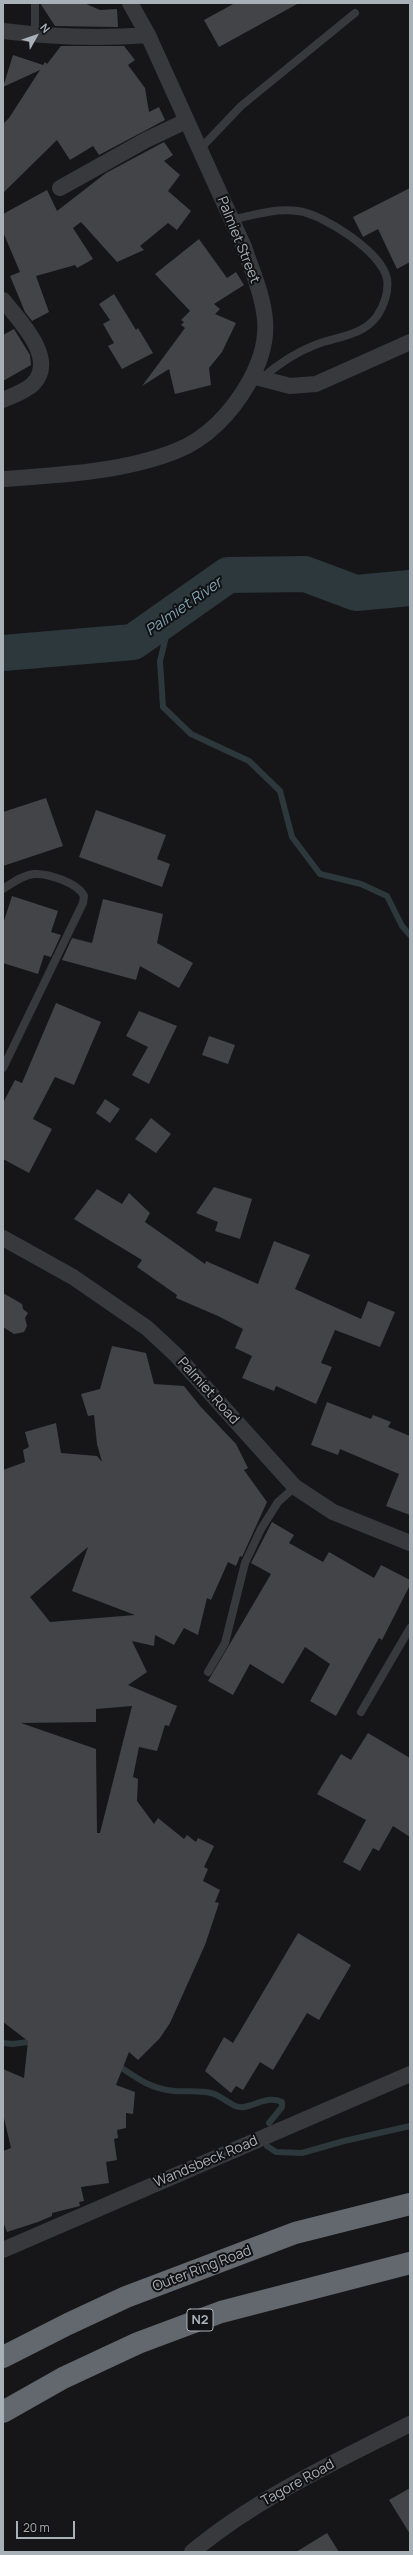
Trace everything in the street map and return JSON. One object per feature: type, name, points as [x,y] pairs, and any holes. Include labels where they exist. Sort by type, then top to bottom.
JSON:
[{"type":"highway","name":"Outer Ring Road","points":[[3,2358],[68,2324],[134,2294],[295,2233],[410,2204]]},
{"type":"highway","name":"N2","points":[[3,2412],[63,2378],[131,2347],[221,2312],[410,2263]]},
{"type":"street","name":"Palmiet Street","points":[[3,479],[52,476],[129,465],[177,451],[208,432],[235,407],[256,377],[262,351],[265,321],[257,283],[232,220],[148,35],[132,4]]},
{"type":"street","points":[[3,31],[106,39],[148,35]]},
{"type":"street","points":[[60,188],[146,140],[186,121]]},
{"type":"street","points":[[3,300],[22,325],[42,362],[40,375],[32,385],[3,400]]},
{"type":"street","points":[[256,377],[290,386],[316,384],[410,342]]},
{"type":"street","name":"Palmiet Road","points":[[3,1238],[74,1277],[147,1328],[176,1355],[295,1487],[333,1512],[410,1543]]},
{"type":"street","name":"Wandsbeck Road","points":[[3,2250],[410,2074]]},
{"type":"street","name":"Tagore Road","points":[[192,2552],[239,2517],[273,2497],[410,2424]]},
{"type":"lane","points":[[35,3],[35,34]]},
{"type":"lane","points":[[200,149],[241,106],[355,13]]},
{"type":"lane","points":[[232,220],[271,211],[298,211],[326,219],[352,237],[374,258],[387,278],[386,300],[376,317],[359,331],[315,345],[292,355],[256,377]]},
{"type":"lane","points":[[3,889],[28,875],[42,874],[77,886],[84,896],[83,903],[3,1068]]},
{"type":"lane","points":[[208,1672],[225,1643],[245,1563],[261,1529],[278,1502],[295,1487]]},
{"type":"lane","points":[[361,1712],[410,1628]]},
{"type":"building","points":[[40,3],[84,3],[100,10],[117,9],[118,27],[55,26]]},
{"type":"building","points":[[235,3],[299,3],[219,47],[204,20]]},
{"type":"building","points":[[61,46],[124,46],[135,60],[128,65],[145,88],[149,112],[159,107],[165,120],[99,155],[93,146],[70,160],[57,140],[3,193],[3,124],[9,118],[40,70],[3,87],[13,55],[43,65],[45,62],[47,64]]},
{"type":"building","points":[[164,142],[173,155],[164,161],[180,175],[168,191],[191,211],[177,230],[168,223],[140,246],[144,250],[117,262],[81,222],[73,228],[93,259],[77,268],[75,265],[36,276],[49,312],[32,321],[25,312],[10,276],[20,272],[3,232],[3,214],[47,190],[57,211],[106,173]]},
{"type":"building","points":[[410,188],[410,262],[397,269],[378,229],[363,237],[353,217]]},
{"type":"building","points":[[199,239],[227,278],[236,272],[244,285],[214,304],[220,309],[215,314],[236,323],[222,352],[209,368],[211,385],[175,394],[169,369],[142,386],[185,328],[181,325],[184,322],[181,320],[190,311],[155,274]]},
{"type":"building","points":[[114,294],[136,330],[138,328],[153,353],[122,369],[108,346],[114,343],[103,324],[110,320],[99,304]]},
{"type":"building","points":[[14,329],[30,355],[31,365],[3,381],[3,335]]},
{"type":"building","points":[[46,798],[63,846],[3,866],[3,812]]},
{"type":"building","points":[[96,810],[166,835],[157,859],[170,864],[162,887],[79,857]]},
{"type":"building","points":[[12,896],[58,911],[51,932],[61,935],[51,957],[44,955],[38,974],[3,963],[3,924]]},
{"type":"building","points":[[103,899],[163,914],[157,943],[193,963],[179,988],[140,966],[136,980],[62,960],[72,938],[92,943]]},
{"type":"building","points":[[56,1003],[101,1022],[74,1085],[55,1077],[33,1119],[52,1129],[29,1173],[3,1159],[3,1103],[15,1080],[22,1083]]},
{"type":"building","points":[[139,1011],[177,1026],[149,1084],[132,1075],[148,1047],[126,1036]]},
{"type":"building","points":[[209,1036],[235,1045],[228,1064],[202,1055]]},
{"type":"building","points":[[105,1099],[120,1109],[110,1123],[96,1113]]},
{"type":"building","points":[[151,1118],[171,1134],[156,1153],[135,1139]]},
{"type":"building","points":[[214,1187],[252,1199],[240,1239],[215,1231],[218,1222],[196,1213]]},
{"type":"building","points":[[97,1189],[122,1204],[129,1193],[150,1213],[145,1222],[205,1264],[206,1261],[258,1284],[274,1241],[310,1255],[295,1289],[361,1319],[368,1301],[395,1312],[380,1347],[335,1330],[321,1363],[332,1367],[316,1404],[276,1386],[274,1391],[242,1378],[252,1356],[235,1348],[243,1329],[218,1316],[176,1298],[177,1295],[137,1267],[142,1260],[74,1219]]},
{"type":"building","points":[[3,1293],[22,1304],[23,1309],[28,1313],[25,1318],[27,1326],[24,1332],[14,1334],[3,1327]]},
{"type":"building","points":[[112,1346],[146,1353],[154,1384],[184,1386],[200,1406],[236,1444],[248,1468],[244,1470],[267,1502],[242,1557],[240,1556],[236,1566],[228,1562],[211,1600],[207,1598],[198,1635],[184,1628],[174,1645],[155,1635],[154,1646],[132,1641],[147,1672],[128,1685],[177,1706],[169,1726],[165,1725],[157,1751],[139,1747],[133,1777],[138,1779],[137,1801],[154,1824],[158,1818],[184,1839],[187,1835],[196,1842],[198,1838],[214,1846],[204,1867],[208,1869],[203,1881],[220,1890],[215,1902],[219,1903],[205,1945],[170,2023],[160,2038],[138,2060],[129,2052],[116,2085],[135,2092],[133,2114],[126,2113],[126,2128],[117,2130],[118,2138],[114,2139],[117,2160],[106,2162],[109,2183],[81,2187],[84,2201],[79,2202],[80,2206],[52,2213],[52,2216],[38,2222],[7,2232],[3,2222],[3,2151],[11,2148],[3,2114],[3,2069],[24,2078],[28,2041],[3,2022],[3,1470],[25,1462],[23,1450],[29,1447],[25,1432],[56,1423],[61,1453],[97,1456],[102,1462],[97,1444],[94,1415],[88,1416],[81,1394],[100,1389]],"holes":[[[88,1547],[72,1591],[135,1615],[50,1622],[30,1597]],[[132,1706],[100,1833],[97,1833],[96,1749],[21,1723],[96,1722],[96,1709]]]},
{"type":"building","points":[[327,1402],[371,1419],[373,1415],[391,1422],[388,1427],[410,1436],[410,1515],[386,1506],[399,1474],[340,1449],[338,1455],[311,1445]]},
{"type":"building","points":[[272,1522],[294,1535],[289,1543],[323,1562],[329,1552],[374,1578],[381,1565],[410,1580],[410,1585],[382,1640],[379,1638],[336,1716],[310,1701],[330,1664],[305,1647],[283,1684],[250,1664],[233,1695],[208,1681],[271,1574],[251,1563]]},
{"type":"building","points":[[368,1733],[410,1758],[410,1837],[393,1826],[379,1851],[373,1848],[360,1871],[343,1862],[366,1820],[317,1794],[341,1754],[351,1760]]},
{"type":"building","points":[[298,1933],[351,1965],[319,2020],[307,2013],[273,2070],[260,2062],[243,2090],[236,2086],[231,2093],[205,2071],[224,2037],[233,2043]]},
{"type":"building","points":[[410,2488],[410,2534],[389,2500]]},
{"type":"building","points":[[327,2533],[339,2552],[296,2552]]},
{"type":"waterway","name":"Palmiet River","points":[[3,653],[133,642],[228,575],[305,574],[356,593],[410,588]]},
{"type":"waterway","points":[[171,616],[160,661],[163,707],[191,734],[249,761],[280,791],[292,837],[320,874],[361,884],[387,896],[402,926],[410,935]]},
{"type":"waterway","points":[[3,2043],[13,2044],[36,2041]]},
{"type":"waterway","points":[[116,2064],[143,2082],[165,2090],[211,2093],[235,2106],[240,2107],[268,2100],[277,2100],[282,2102],[282,2107],[269,2123]]},
{"type":"waterway","points":[[267,2146],[276,2152],[302,2153],[344,2141],[410,2126]]}]
